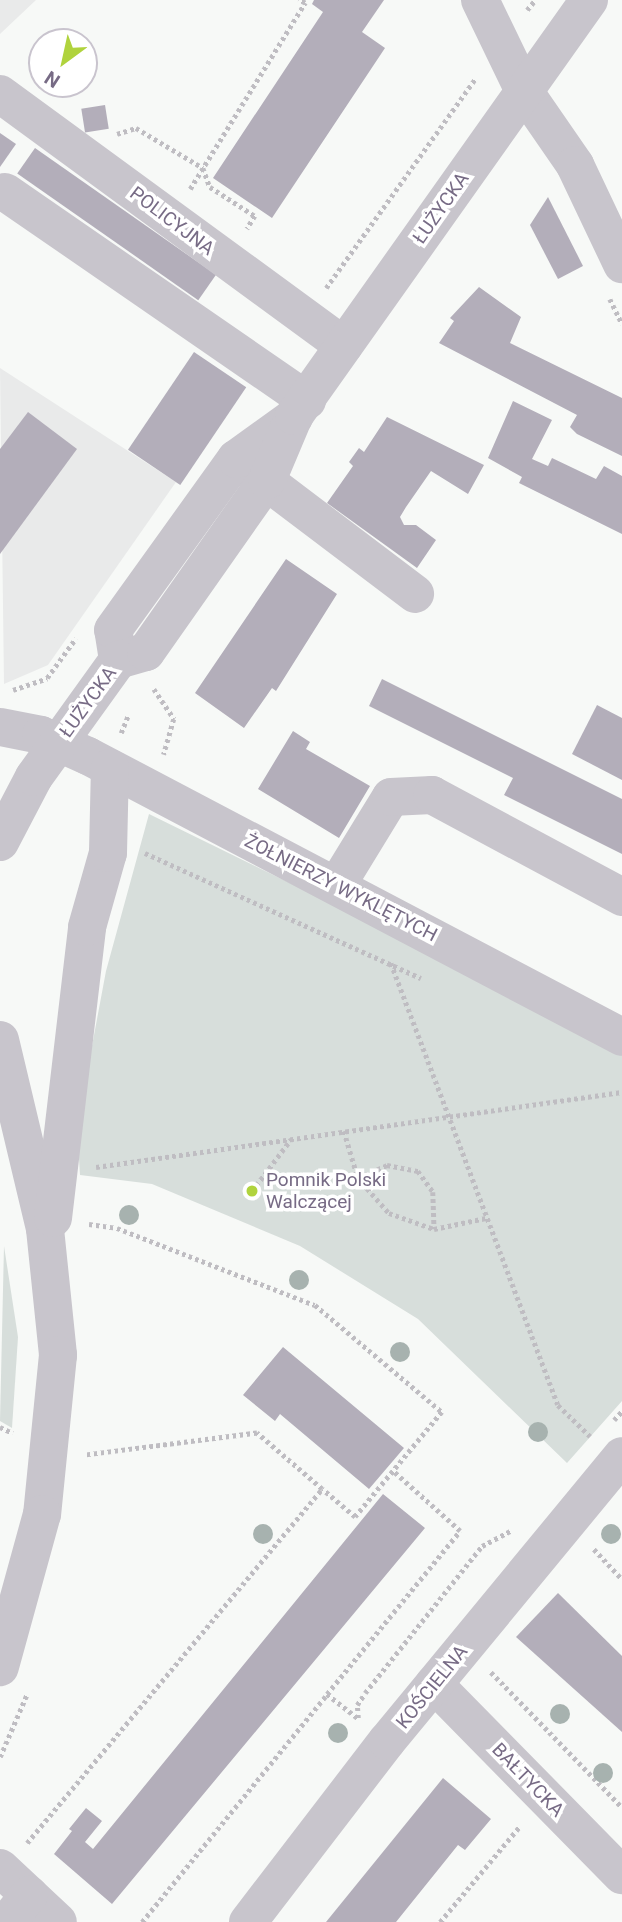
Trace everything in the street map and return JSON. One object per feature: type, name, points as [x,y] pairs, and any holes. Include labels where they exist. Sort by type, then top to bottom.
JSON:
[{"type":"street","points":[[480,0],[524,91],[575,165],[622,264]]},
{"type":"street","name":"ŁUŻYCKA","points":[[0,842],[58,744],[118,660],[146,652],[267,480],[300,408],[589,0]]},
{"type":"street","name":"POLICYJNA","points":[[0,94],[344,346]]},
{"type":"street","points":[[5,192],[300,408]]},
{"type":"street","name":"ŁUŻYCKA","points":[[118,660],[113,630],[236,458],[300,408]]},
{"type":"street","points":[[236,458],[415,594]]},
{"type":"street","name":"ŻOŁNIERZY WYKLĘTYCH","points":[[0,727],[58,744],[118,756],[337,885],[622,1037]]},
{"type":"street","points":[[48,1255],[87,927],[108,853],[118,756]]},
{"type":"street","points":[[337,885],[391,797],[432,795],[622,897]]},
{"type":"street","points":[[0,1041],[48,1255],[58,1355],[50,1462],[15,1677]]},
{"type":"street","name":"KOŚCIELNA","points":[[248,1922],[434,1684],[607,1443]]},
{"type":"street","name":"BAŁTYCKA","points":[[434,1684],[622,1875]]},
{"type":"street","points":[[11,1859],[18,1909],[58,1922]]},
{"type":"path","points":[[170,219],[305,3],[299,0]]},
{"type":"path","points":[[86,157],[95,142],[136,128],[203,168],[210,187],[255,216],[244,232],[254,239]]},
{"type":"path","points":[[0,691],[47,678],[79,633],[86,638]]},
{"type":"path","points":[[142,692],[149,682],[174,719],[173,739],[159,765]]},
{"type":"path","points":[[118,756],[121,731],[130,712]]},
{"type":"path","points":[[132,847],[428,981]]},
{"type":"path","points":[[391,963],[446,1117],[558,1405],[607,1443],[622,1411]]},
{"type":"path","points":[[90,1168],[622,1092]]},
{"type":"path","points":[[344,1131],[358,1178],[389,1213],[434,1228],[485,1218]]},
{"type":"path","points":[[252,1191],[291,1139]]},
{"type":"path","points":[[358,1178],[387,1165],[418,1171],[433,1192],[434,1228]]},
{"type":"path","points":[[84,1468],[86,1455],[257,1433],[355,1517],[442,1412],[315,1305],[97,1224]]},
{"type":"path","points":[[327,1694],[460,1531],[393,1471]]},
{"type":"path","points":[[11,1859],[322,1489]]},
{"type":"path","points":[[359,1718],[357,1705],[365,1693],[482,1546],[522,1525]]},
{"type":"path","points":[[590,1545],[622,1579]]},
{"type":"path","points":[[481,1662],[622,1807]]},
{"type":"path","points":[[0,1757],[15,1677]]},
{"type":"path","points":[[440,1922],[544,1797]]},
{"type":"shaded area","points":[[0,0],[36,0],[0,34]]},
{"type":"shaded area","points":[[0,368],[176,482],[48,665],[4,684]]},
{"type":"shaded area","points":[[149,814],[459,966],[622,1053],[622,1401],[567,1463],[418,1319],[300,1246],[152,1184],[80,1175],[77,1126],[106,971]]},
{"type":"shaded area","points":[[4,1246],[18,1337],[12,1428],[0,1421]]},
{"type":"building","points":[[314,0],[384,0],[362,32],[385,48],[272,218],[213,178],[323,12],[312,4]]},
{"type":"building","points":[[105,105],[109,129],[85,132],[81,109]]},
{"type":"building","points":[[0,133],[16,144],[0,167]]},
{"type":"building","points":[[35,148],[216,275],[198,300],[17,173]]},
{"type":"building","points":[[548,197],[583,266],[558,279],[530,225]]},
{"type":"building","points":[[479,287],[521,317],[510,343],[622,398],[622,456],[577,434],[570,427],[577,415],[439,343],[454,321],[450,318]]},
{"type":"building","points":[[194,352],[246,387],[180,485],[128,450]]},
{"type":"building","points":[[513,401],[552,420],[532,459],[548,466],[552,458],[596,479],[604,466],[622,476],[622,534],[519,483],[522,477],[488,458]]},
{"type":"building","points":[[28,412],[77,449],[0,554],[0,449]]},
{"type":"building","points":[[387,417],[484,465],[468,494],[431,471],[406,507],[400,517],[404,525],[416,525],[436,540],[417,568],[327,503],[353,466],[349,462],[359,448],[364,452]]},
{"type":"building","points":[[286,559],[337,594],[276,691],[272,688],[244,728],[195,693]]},
{"type":"building","points":[[382,679],[622,799],[622,854],[504,795],[513,778],[369,706]]},
{"type":"building","points":[[597,705],[622,718],[622,780],[572,754]]},
{"type":"building","points":[[293,731],[310,742],[306,749],[370,786],[339,838],[258,789]]},
{"type":"building","points":[[283,1347],[404,1448],[369,1489],[280,1414],[275,1421],[243,1395]]},
{"type":"building","points":[[383,1494],[425,1528],[112,1904],[54,1854],[72,1831],[69,1829],[86,1808],[102,1821],[85,1842],[93,1849]]},
{"type":"building","points":[[558,1593],[622,1656],[622,1732],[516,1637]]},
{"type":"building","points":[[443,1778],[491,1819],[465,1850],[458,1845],[396,1922],[326,1922]]},
{"type":"place","name":"Pomnik Polski Walczącej","points":[[252,1191]]}]
